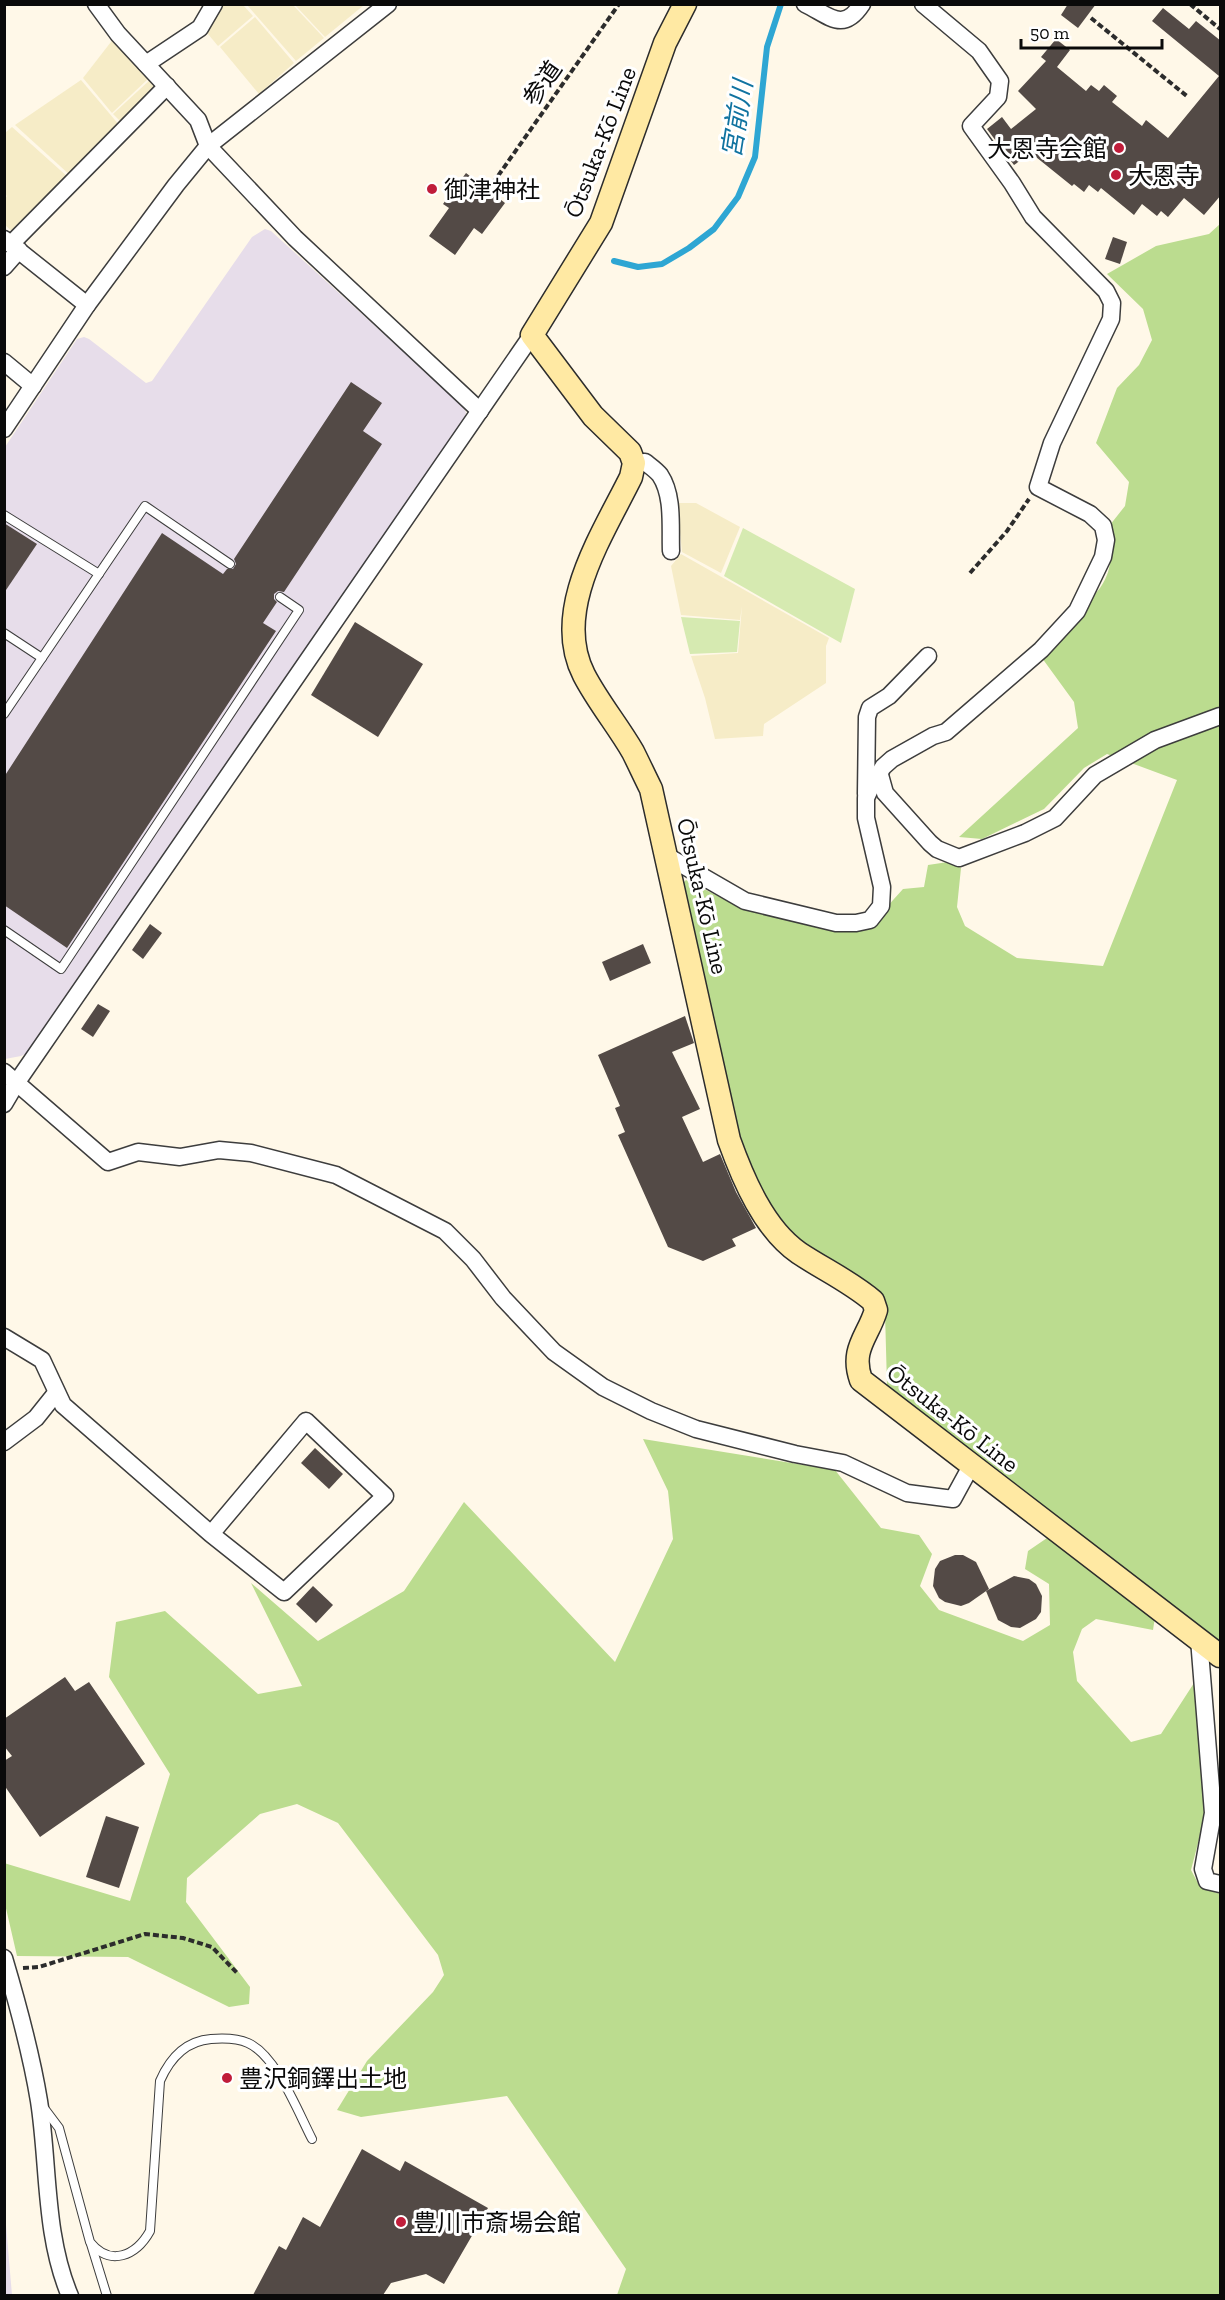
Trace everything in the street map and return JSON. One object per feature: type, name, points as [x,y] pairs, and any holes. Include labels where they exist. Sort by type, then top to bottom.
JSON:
[{"type":"main road","name":"Ōtsuka-Kō Line","points":[[532,336],[601,223],[665,44],[685,4]]},
{"type":"main road","points":[[532,336],[593,416],[630,452],[634,463]]},
{"type":"main road","name":"Ōtsuka-Kō Line","points":[[634,463],[631,477],[583,575],[575,606],[576,651],[583,673],[633,753],[651,789],[729,1140],[755,1202],[775,1229],[796,1251],[873,1300],[876,1310],[857,1354],[856,1368],[861,1380],[1221,1656]]},
{"type":"street","points":[[96,4],[118,33],[198,120],[208,146],[295,238],[480,411]]},
{"type":"street","points":[[146,64],[200,28],[214,4]]},
{"type":"street","points":[[4,429],[87,305],[176,185],[208,146],[388,4]]},
{"type":"street","points":[[805,4],[839,20],[847,21],[854,16],[862,4]]},
{"type":"street","points":[[866,798],[884,767],[892,759],[933,736],[946,732],[1041,650],[1077,611],[1103,557],[1106,540],[1103,526],[1090,514],[1038,487],[1052,443],[1111,319],[1112,303],[1106,291],[1033,217],[971,126],[998,97],[1000,81],[979,51],[923,4]]},
{"type":"street","points":[[4,267],[11,245],[167,86]]},
{"type":"street","points":[[11,245],[87,305]]},
{"type":"street","points":[[4,1104],[11,1077],[532,336]]},
{"type":"street","points":[[4,362],[33,386]]},
{"type":"street","points":[[634,463],[645,462],[659,472],[662,478],[669,503],[671,551]]},
{"type":"street","points":[[667,856],[745,901],[836,923],[870,920],[880,906],[882,887],[866,818],[867,717],[870,708],[889,696],[928,656]]},
{"type":"street","points":[[880,775],[885,793],[930,843],[937,849],[958,858],[1025,833],[1055,818],[1095,775],[1155,740],[1221,716]]},
{"type":"street","points":[[11,1077],[108,1162],[138,1152],[180,1157],[219,1150],[250,1153],[336,1175],[445,1231],[473,1259],[503,1298],[554,1352],[603,1387],[651,1411],[696,1429],[795,1454],[843,1463],[907,1493],[953,1499],[971,1466]]},
{"type":"street","points":[[4,1337],[42,1360],[63,1405],[210,1534],[284,1592],[385,1496],[306,1421],[210,1534]]},
{"type":"street","points":[[7,1437],[36,1418],[56,1393]]},
{"type":"street","points":[[1199,1639],[1213,1813],[1203,1869],[1207,1881],[1221,1884]]},
{"type":"street","points":[[6,1964],[27,2041],[39,2101],[51,2214],[61,2274],[70,2295]]},
{"type":"lane","points":[[4,714],[145,506],[230,564]]},
{"type":"lane","points":[[4,514],[99,574]]},
{"type":"lane","points":[[4,930],[61,969],[299,610],[280,597]]},
{"type":"lane","points":[[4,633],[42,658]]},
{"type":"lane","points":[[90,2242],[97,2250],[108,2256],[121,2255],[134,2250],[150,2231],[160,2081],[171,2061],[188,2046],[203,2040],[233,2038],[249,2043],[261,2051],[273,2064],[312,2139]]},
{"type":"lane","points":[[39,2101],[59,2128],[107,2295]]},
{"type":"path","name":"参道","points":[[493,183],[619,4]]},
{"type":"path","points":[[1190,4],[1221,29]]},
{"type":"path","points":[[1091,18],[1188,98]]},
{"type":"path","points":[[970,573],[1007,531],[1038,487]]},
{"type":"path","points":[[6,1964],[39,1967],[145,1934],[183,1938],[212,1947],[238,1974]]},
{"type":"shaded area","points":[[218,5],[243,5],[253,16],[218,46],[203,28]]},
{"type":"shaded area","points":[[247,5],[293,5],[324,38],[296,61]]},
{"type":"shaded area","points":[[295,5],[364,5],[325,37]]},
{"type":"shaded area","points":[[255,17],[294,63],[259,94],[220,47]]},
{"type":"shaded area","points":[[114,38],[149,78],[112,113],[83,78]]},
{"type":"shaded area","points":[[151,79],[159,88],[123,124],[113,114]]},
{"type":"shaded area","points":[[81,80],[120,126],[71,176],[15,125]]},
{"type":"shaded area","points":[[12,127],[69,178],[15,234],[5,225],[4,199],[7,196],[4,193],[5,133]]},
{"type":"shaded area","points":[[265,229],[271,231],[464,407],[466,413],[464,420],[29,1052],[5,1059],[5,447],[77,339],[84,337],[89,339],[146,383],[152,381],[252,237]]},
{"type":"shaded area","points":[[677,503],[696,503],[740,527],[721,573],[682,552]]},
{"type":"shaded area","points":[[681,554],[829,638],[826,646],[826,683],[764,724],[763,736],[715,739],[691,656],[738,653],[742,606],[740,620],[681,615],[671,566]]},
{"type":"shaded area","points":[[5,2213],[12,2295],[5,2295]]},
{"type":"green space","points":[[1220,224],[1220,1642],[887,1385],[885,1313],[800,1241],[762,1198],[737,1131],[683,883],[686,880],[746,910],[875,920],[903,889],[924,887],[928,865],[948,862],[961,868],[957,907],[965,926],[1017,958],[1103,966],[1177,780],[1107,754],[1084,768],[1044,809],[982,839],[959,837],[1078,728],[1074,702],[1042,658],[1100,588],[1108,573],[1110,553],[1106,530],[1125,506],[1129,482],[1096,443],[1117,388],[1139,365],[1152,340],[1143,309],[1107,274],[1156,246],[1209,234]]},
{"type":"green space","points":[[743,528],[855,589],[841,643],[724,576]]},
{"type":"green space","points":[[681,617],[740,621],[737,652],[690,654]]},
{"type":"green space","points":[[643,1439],[835,1470],[881,1528],[919,1535],[932,1554],[920,1586],[939,1610],[1023,1641],[1050,1625],[1049,1584],[1025,1569],[1028,1551],[1047,1538],[1155,1617],[1153,1630],[1096,1619],[1082,1629],[1073,1652],[1077,1681],[1131,1742],[1161,1734],[1194,1683],[1205,1816],[1191,1870],[1200,1887],[1220,1894],[1220,2295],[617,2295],[626,2269],[507,2096],[361,2117],[337,2110],[367,2061],[433,1992],[444,1975],[438,1955],[338,1823],[297,1804],[260,1814],[187,1878],[186,1902],[250,1987],[249,2004],[229,2007],[128,1957],[17,1956],[5,1904],[4,1863],[130,1901],[170,1774],[109,1677],[116,1622],[165,1611],[258,1694],[302,1686],[251,1583],[318,1641],[404,1591],[464,1502],[615,1662],[673,1539],[668,1491]]},
{"type":"building","points":[[1068,4],[1096,4],[1078,28],[1061,15]]},
{"type":"building","points":[[1163,8],[1189,29],[1196,21],[1221,41],[1221,195],[1204,215],[1184,198],[1168,217],[1161,211],[1157,216],[1142,204],[1134,215],[1101,188],[1098,192],[1089,185],[1084,192],[1074,184],[1072,186],[1031,153],[1014,165],[987,129],[1002,117],[1011,129],[1036,109],[1018,91],[1046,61],[1041,57],[1056,39],[1070,50],[1057,67],[1086,91],[1091,85],[1099,91],[1104,85],[1117,96],[1112,102],[1142,126],[1146,120],[1168,138],[1219,76],[1152,21]]},
{"type":"building","points":[[466,173],[505,203],[482,234],[474,228],[455,255],[429,236],[449,208],[443,204]]},
{"type":"building","points":[[1113,237],[1127,242],[1120,264],[1105,259]]},
{"type":"building","points":[[351,382],[382,403],[363,431],[382,444],[284,592],[278,591],[274,594],[277,602],[263,623],[276,631],[67,948],[4,905],[4,777],[162,533],[223,574],[227,569],[233,569],[236,564],[234,559]]},
{"type":"building","points":[[4,523],[37,544],[4,593]]},
{"type":"building","points":[[355,622],[423,664],[378,737],[311,695]]},
{"type":"building","points":[[150,924],[162,933],[143,959],[132,950]]},
{"type":"building","points":[[643,944],[651,963],[610,981],[602,962]]},
{"type":"building","points":[[98,1004],[110,1011],[93,1037],[81,1029]]},
{"type":"building","points":[[685,1016],[694,1043],[672,1052],[700,1109],[682,1117],[703,1162],[720,1154],[736,1192],[756,1228],[732,1239],[736,1246],[703,1261],[668,1247],[618,1135],[625,1132],[615,1108],[620,1106],[598,1055]]},
{"type":"building","points":[[315,1448],[343,1474],[329,1489],[301,1463]]},
{"type":"building","points":[[955,1555],[963,1555],[976,1562],[989,1589],[961,1606],[939,1598],[933,1586],[935,1569],[940,1561]]},
{"type":"building","points":[[1014,1576],[1029,1579],[1036,1584],[1042,1596],[1041,1612],[1036,1619],[1020,1628],[1011,1627],[998,1620],[986,1591]]},
{"type":"building","points":[[313,1586],[333,1605],[316,1623],[296,1604]]},
{"type":"building","points":[[65,1677],[75,1691],[89,1682],[145,1764],[40,1837],[4,1785],[4,1761],[12,1756],[4,1746],[4,1719]]},
{"type":"building","points":[[106,1816],[139,1827],[119,1888],[86,1877]]},
{"type":"building","name":"豊川市斎場会館","points":[[362,2149],[400,2171],[405,2161],[488,2208],[444,2284],[426,2274],[391,2283],[383,2295],[253,2295],[279,2246],[286,2250],[303,2217],[320,2227]]},
{"type":"waterway","name":"宮前川","points":[[614,261],[638,267],[662,264],[689,248],[714,229],[738,197],[755,157],[767,47],[781,4]]},
{"type":"place","name":"大恩寺会館","points":[[1119,148]]},
{"type":"place","name":"大恩寺","points":[[1116,175]]},
{"type":"place","name":"御津神社","points":[[432,189]]},
{"type":"place","name":"豊沢銅鐸出土地","points":[[227,2078]]},
{"type":"place","name":"豊川市斎場会館","points":[[401,2222]]}]
